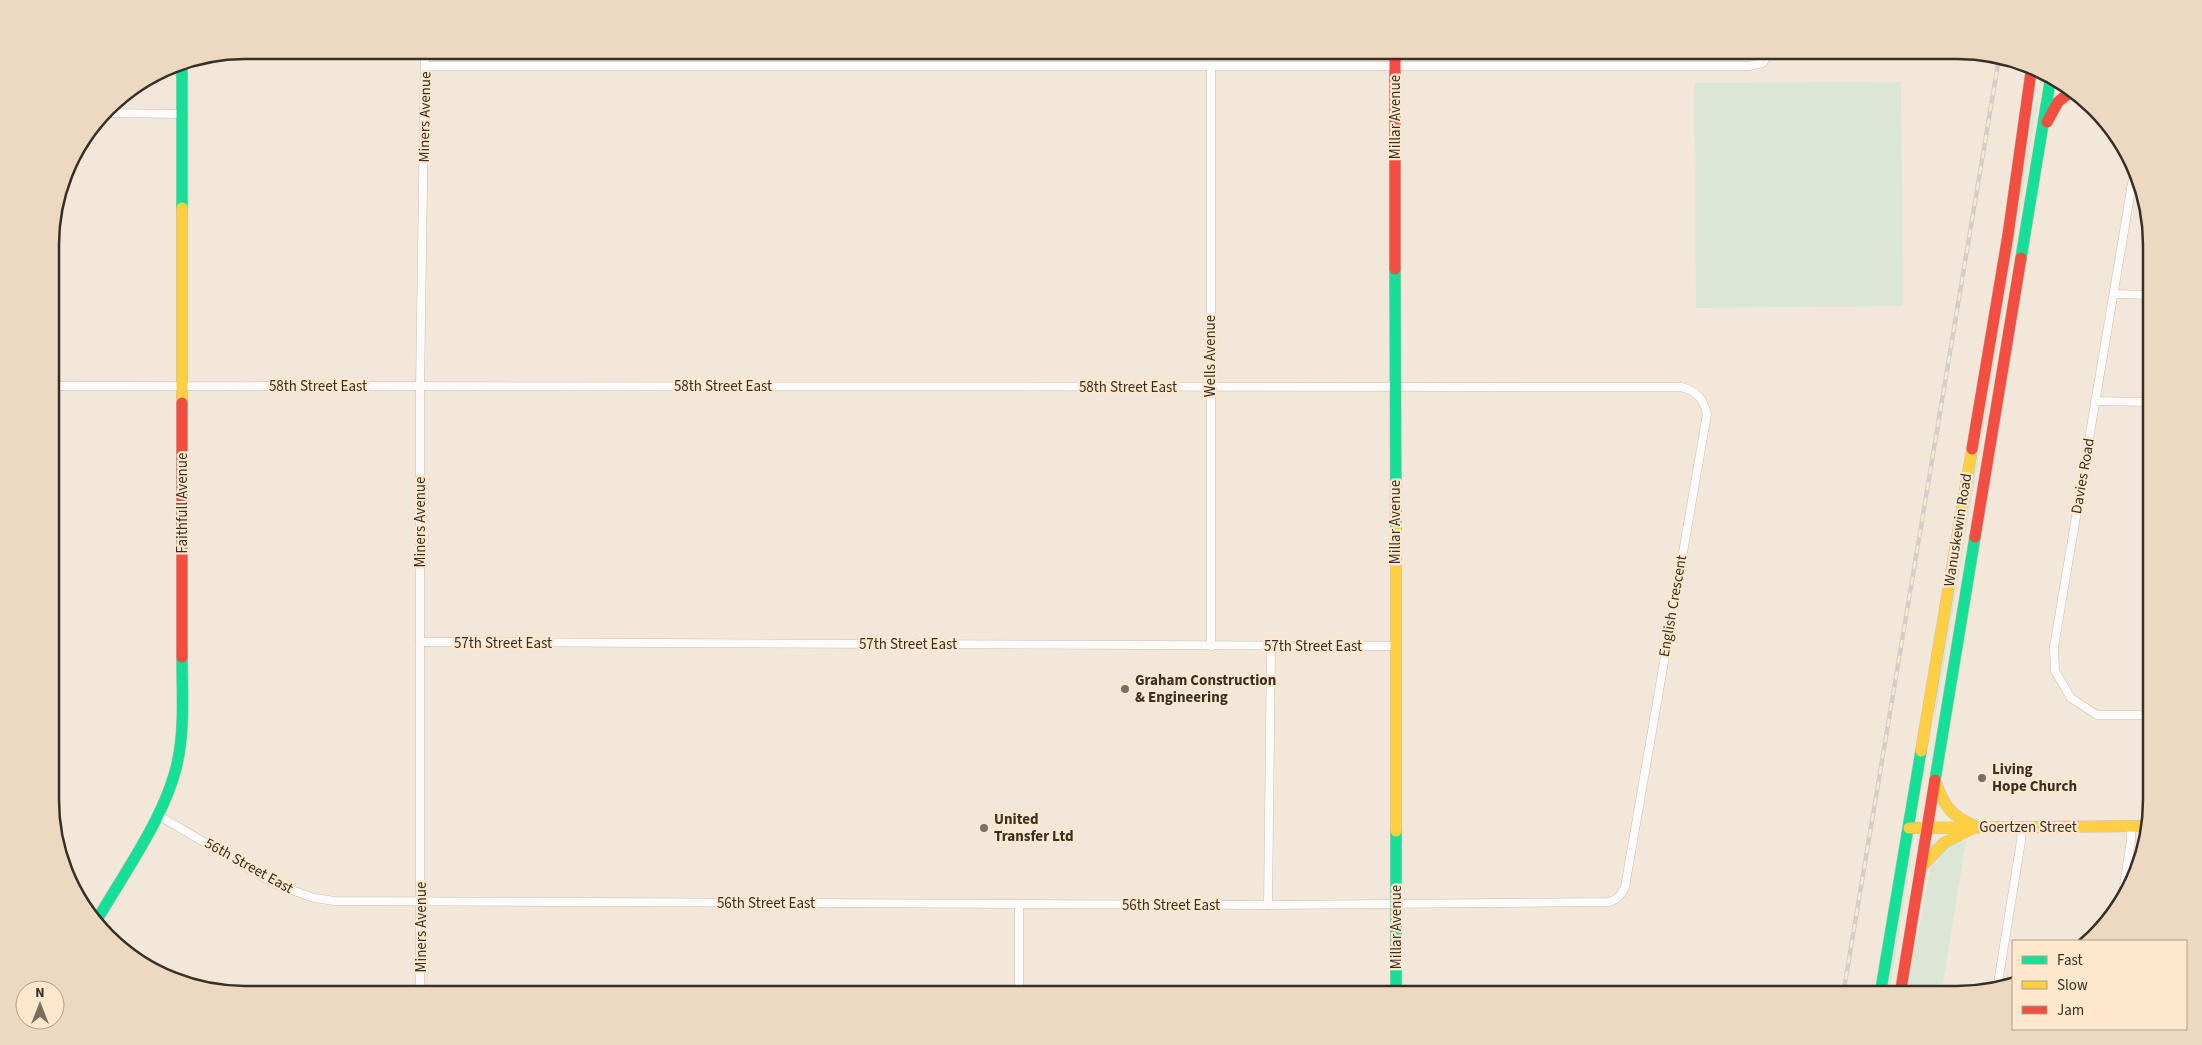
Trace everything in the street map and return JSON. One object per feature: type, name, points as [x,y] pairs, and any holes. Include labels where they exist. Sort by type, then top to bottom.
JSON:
[{"type":"street","name":"Miners Avenue","points":[[420,986],[420,386],[426,59]]},
{"type":"street","name":"Millar Avenue","points":[[1396,59],[1396,986]]},
{"type":"street","points":[[426,66],[1749,66],[1763,63],[1765,59]]},
{"type":"street","name":"Wells Avenue","points":[[1211,66],[1211,646]]},
{"type":"street","name":"Faithfull Avenue","points":[[98,916],[158,815],[168,793],[177,763],[182,724],[182,70]]},
{"type":"street","name":"Wanuskewin Road","points":[[1882,986],[2008,235],[2030,74]]},
{"type":"street","name":"Wanuskewin Road","points":[[1902,986],[2050,84]]},
{"type":"street","points":[[2042,130],[2058,102],[2067,94]]},
{"type":"street","points":[[113,113],[182,114]]},
{"type":"street","name":"Davies Road","points":[[2132,182],[2054,647],[2055,671],[2071,698],[2097,715],[2143,715]]},
{"type":"street","points":[[2114,294],[2143,295]]},
{"type":"street","name":"58th Street East","points":[[59,386],[1395,387]]},
{"type":"street","name":"English Crescent","points":[[1395,387],[1681,387],[1690,389],[1699,395],[1707,414],[1625,887],[1622,894],[1616,900],[1601,903],[1395,903]]},
{"type":"street","points":[[2095,400],[2143,402]]},
{"type":"street","name":"57th Street East","points":[[420,642],[1396,646]]},
{"type":"street","points":[[1268,905],[1270,646]]},
{"type":"street","points":[[1936,782],[1945,808],[1960,820],[1977,827]]},
{"type":"street","name":"56th Street East","points":[[158,815],[268,880],[294,891],[335,901],[1019,905],[1395,903]]},
{"type":"street","points":[[2124,884],[2131,841],[2131,826]]},
{"type":"street","name":"Goertzen Street","points":[[1909,828],[2142,826]]},
{"type":"street","points":[[1922,867],[1932,852],[1944,841],[1977,827]]},
{"type":"street","points":[[1998,982],[2022,827]]},
{"type":"street","points":[[1019,905],[1019,986]]},
{"type":"green space","points":[[1901,82],[1903,306],[1696,308],[1694,83]]},
{"type":"green space","points":[[2037,101],[1934,725],[1936,689],[2033,112]]},
{"type":"green space","points":[[1966,840],[1942,986],[1906,986],[1911,954],[1918,935],[1931,865],[1937,862],[1944,850]]},
{"type":"green space","points":[[1912,851],[1890,986],[1887,986],[1908,862]]},
{"type":"railway","points":[[1844,986],[1998,63]]},
{"type":"traffic: fast","points":[[182,70],[182,208]]},
{"type":"traffic: fast","points":[[2021,258],[2050,84]]},
{"type":"traffic: fast","points":[[1395,269],[1396,531]]},
{"type":"traffic: fast","points":[[1935,780],[1975,537]]},
{"type":"traffic: fast","points":[[99,916],[153,825],[171,784],[180,751],[182,657]]},
{"type":"traffic: fast","points":[[1882,986],[1921,751]]},
{"type":"traffic: fast","points":[[1396,831],[1396,986]]},
{"type":"traffic: slow","points":[[182,208],[182,403]]},
{"type":"traffic: slow","points":[[1921,751],[1972,449]]},
{"type":"traffic: slow","points":[[1396,531],[1396,831]]},
{"type":"traffic: slow","points":[[1936,783],[1949,809],[1959,818],[1973,825]]},
{"type":"traffic: slow","points":[[1909,828],[2142,826]]},
{"type":"traffic: slow","points":[[1924,864],[1944,843],[1971,829]]},
{"type":"traffic: jam","points":[[1395,59],[1395,269]]},
{"type":"traffic: jam","points":[[1972,449],[2008,235],[2031,74]]},
{"type":"traffic: jam","points":[[2047,122],[2058,102],[2067,94]]},
{"type":"traffic: jam","points":[[1975,537],[2021,258]]},
{"type":"traffic: jam","points":[[182,403],[182,657]]},
{"type":"traffic: jam","points":[[1901,986],[1935,780]]},
{"type":"place","name":"Graham Construction & Engineering","points":[[1125,689]]},
{"type":"place","name":"Living Hope Church","points":[[1982,778]]},
{"type":"place","name":"United Transfer Ltd","points":[[984,828]]}]
